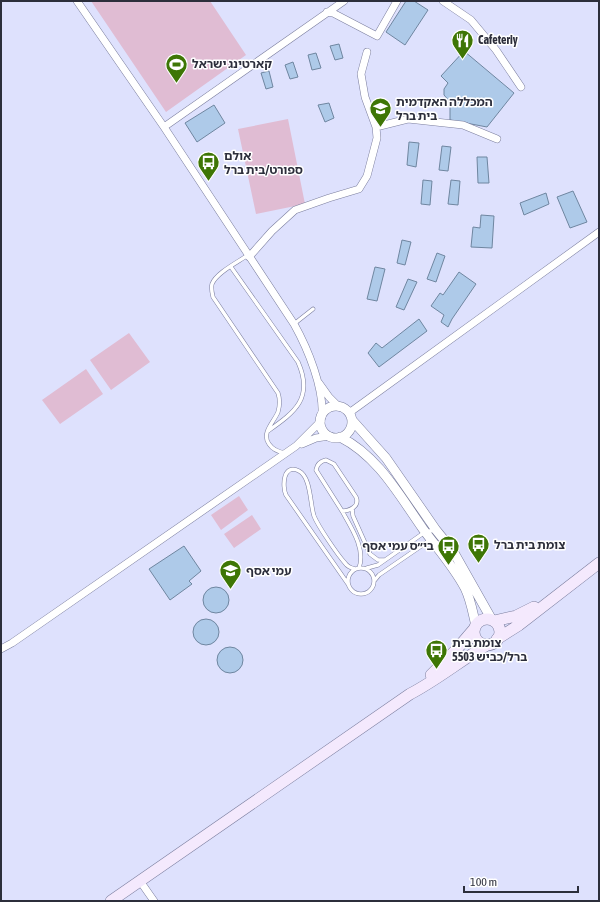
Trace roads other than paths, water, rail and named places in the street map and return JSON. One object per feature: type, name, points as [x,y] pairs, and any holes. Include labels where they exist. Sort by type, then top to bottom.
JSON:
[{"type":"main road","points":[[111,901],[410,694],[426,685],[466,657],[519,625],[599,563]]},
{"type":"main road","points":[[410,694],[443,664],[481,620],[486,619],[493,621],[516,616],[537,605],[547,602]]},
{"type":"main road","points":[[475,628],[474,635],[477,640],[482,644],[492,642],[500,634],[500,628],[493,621]]},
{"type":"street","points":[[76,1],[164,127],[294,324],[306,348],[322,398],[321,419],[323,431],[335,438],[340,437],[351,428],[351,417]]},
{"type":"street","points":[[164,127],[344,1]]},
{"type":"street","points":[[327,12],[333,13],[377,36],[397,1]]},
{"type":"street","points":[[443,1],[471,20],[496,50],[521,87]]},
{"type":"street","points":[[249,256],[272,231],[295,210],[358,189],[367,176],[376,138],[376,127],[365,97],[361,74],[368,52]]},
{"type":"street","points":[[376,127],[408,119],[463,125],[497,139]]},
{"type":"street","points":[[351,417],[599,232]]},
{"type":"street","points":[[317,380],[329,397],[339,407]]},
{"type":"street","points":[[1,648],[12,643],[296,446],[321,419],[328,409],[332,407],[346,409],[386,458],[436,530],[453,551],[493,621]]},
{"type":"street","points":[[296,446],[316,438],[330,436]]},
{"type":"street","points":[[340,437],[356,447],[378,467],[439,549],[465,589],[471,604],[475,628]]},
{"type":"street","points":[[140,881],[154,901]]},
{"type":"lane","points":[[249,256],[216,278],[212,284],[211,290],[213,297],[278,393],[280,406],[267,432],[267,440],[270,446],[280,452],[286,453]]},
{"type":"lane","points":[[231,267],[298,362],[303,375],[304,383],[301,402],[286,418],[267,432]]},
{"type":"lane","points":[[294,324],[313,309]]},
{"type":"lane","points":[[342,511],[352,509],[358,500],[334,464],[330,461],[324,461],[317,465],[316,470],[342,511],[360,549],[362,558],[357,568],[349,575],[348,584]]},
{"type":"lane","points":[[366,568],[372,573],[374,584],[369,591],[362,594],[354,592],[286,495],[283,484],[285,475],[288,472],[296,470],[306,477],[315,518],[345,562],[357,568],[366,568],[372,568],[436,530]]},
{"type":"lane","points":[[352,509],[353,516],[370,554],[378,560],[386,560]]},
{"type":"lane","points":[[374,580],[436,530]]},
{"type":"place","name":"Cafeteriy","points":[[463,60]]},
{"type":"place","name":"קארטינג ישראל","points":[[176,84]]},
{"type":"place","name":"המכללה האקדמית בית ברל","points":[[381,128]]},
{"type":"place","name":"אולם ספורט/בית ברל","points":[[208,182]]},
{"type":"place","name":"צומת בית ברל","points":[[478,564]]},
{"type":"place","name":"בי״ס עמי אסף","points":[[449,566]]},
{"type":"place","name":"עמי אסף","points":[[231,590]]},
{"type":"place","name":"צומת בית ברל/כביש 5503","points":[[436,670]]}]
